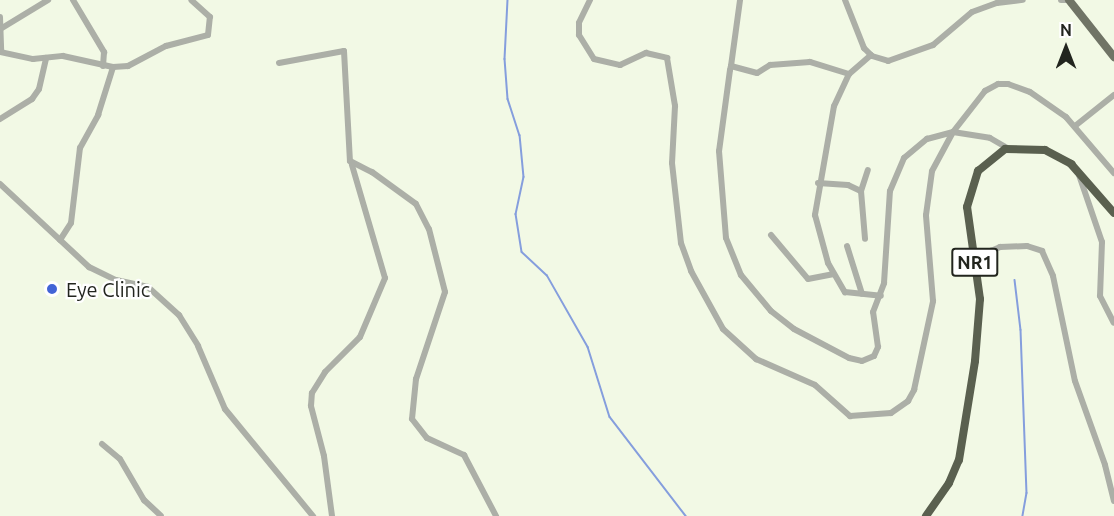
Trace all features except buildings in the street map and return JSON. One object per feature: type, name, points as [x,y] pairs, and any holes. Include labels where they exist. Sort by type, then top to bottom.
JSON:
[{"type":"highway","points":[[1009,148],[1045,150],[1078,171],[1114,213]]},
{"type":"highway","name":"NR1","points":[[926,516],[953,476],[962,443],[978,336],[976,268],[967,219],[969,194],[986,161],[1009,148]]},
{"type":"main road","points":[[1070,0],[1114,57]]},
{"type":"street","points":[[2,28],[48,0]]},
{"type":"street","points":[[73,0],[104,52],[103,66]]},
{"type":"street","points":[[0,17],[1,52],[33,59],[63,56],[114,68],[128,66],[166,46],[207,35],[210,17],[191,0]]},
{"type":"street","points":[[590,0],[579,23],[579,35],[594,59],[620,65],[646,53],[667,58],[675,106],[672,163],[681,243],[691,271],[723,329],[756,358],[821,388],[850,416],[891,413],[908,401],[918,382],[933,301],[927,199],[935,163],[953,132],[985,91],[998,84],[1030,92],[1075,126],[1114,173]]},
{"type":"street","points":[[740,0],[719,161],[725,190],[726,238],[741,275],[780,319],[857,360],[871,358],[877,353],[873,314],[881,296],[890,191],[897,170],[914,147],[953,132],[990,138],[1009,148]]},
{"type":"street","points":[[844,0],[855,33],[871,55],[888,61],[933,45],[972,12],[997,3],[1023,0]]},
{"type":"street","points":[[1061,0],[1070,0]]},
{"type":"street","points":[[279,63],[344,51],[348,154],[385,278],[360,338],[325,372],[312,393],[311,406],[324,456],[332,516]]},
{"type":"street","points":[[871,55],[849,74],[834,105],[818,183],[815,215],[833,274],[848,296],[862,294],[881,296]]},
{"type":"street","points":[[0,119],[32,99],[39,89],[46,58]]},
{"type":"street","points":[[731,66],[757,73],[770,64],[810,62],[849,74]]},
{"type":"street","points":[[60,240],[71,223],[80,148],[98,115],[114,68]]},
{"type":"street","points":[[1075,126],[1114,95]]},
{"type":"street","points":[[352,165],[372,172],[392,190],[411,199],[425,219],[445,297],[421,361],[412,419],[428,438],[464,455],[496,516]]},
{"type":"street","points":[[865,239],[861,191],[868,170]]},
{"type":"street","points":[[1078,171],[1102,242],[1100,296],[1114,323]]},
{"type":"street","points":[[818,183],[848,185],[861,191]]},
{"type":"street","points":[[0,184],[89,267],[116,280],[148,287],[179,315],[198,346],[225,409],[313,516]]},
{"type":"street","points":[[771,235],[808,279],[833,274]]},
{"type":"street","points":[[847,246],[862,294]]},
{"type":"street","points":[[976,268],[991,251],[1000,247],[1027,246],[1042,251],[1053,276],[1075,381],[1114,501]]},
{"type":"street","points":[[102,444],[120,459],[144,500],[160,516]]},
{"type":"waterway","points":[[508,0],[505,59],[508,99],[520,135],[524,177],[516,214],[522,252],[547,275],[588,347],[610,417],[686,516]]},
{"type":"waterway","points":[[1015,280],[1021,330],[1027,493],[1023,516]]},
{"type":"place","name":"Eye Clinic","points":[[52,289]]}]
